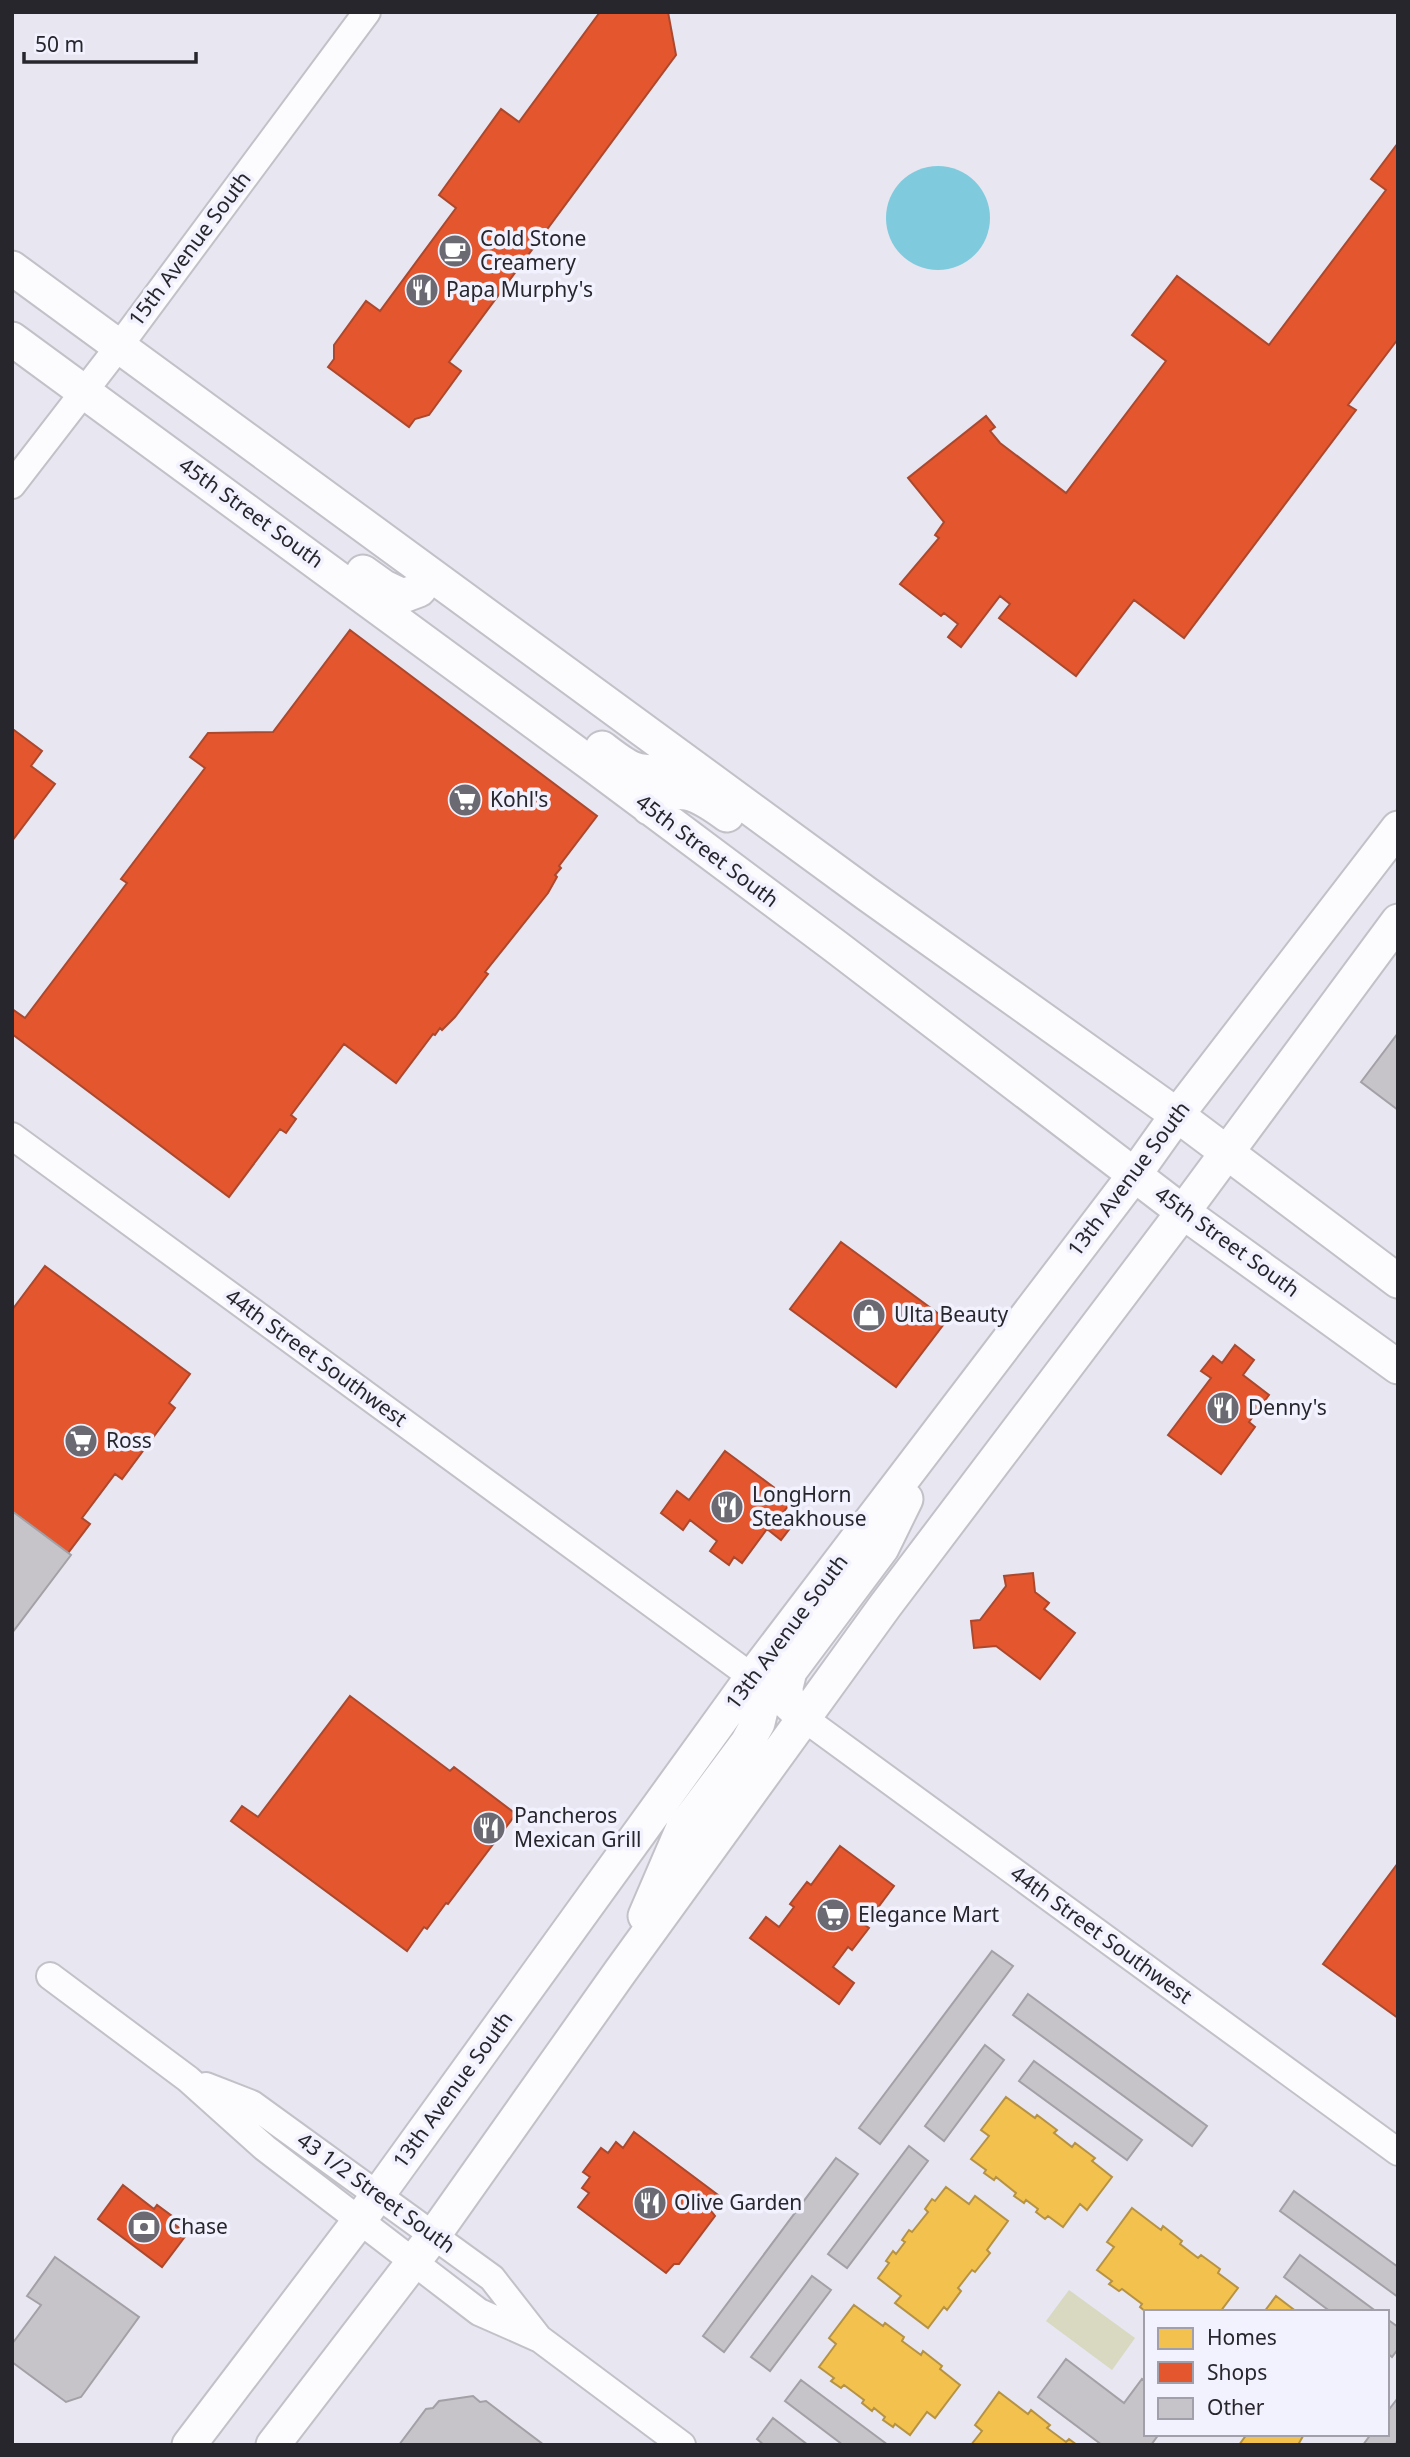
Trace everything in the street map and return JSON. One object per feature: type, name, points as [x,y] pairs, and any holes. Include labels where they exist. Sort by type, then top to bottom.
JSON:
[{"type":"main road","points":[[12,268],[681,759],[1177,1115],[1398,1281]]},
{"type":"main road","name":"45th Street South","points":[[12,339],[649,808],[1183,1212],[1398,1367]]},
{"type":"main road","points":[[263,522],[290,526],[323,541],[384,587],[402,596],[419,590],[430,575]]},
{"type":"main road","points":[[408,629],[448,637],[496,669],[626,767],[647,773],[670,771],[681,759]]},
{"type":"main road","points":[[649,808],[660,796],[694,793],[840,895],[946,950]]},
{"type":"main road","name":"13th Avenue South","points":[[189,2445],[359,2221],[752,1677],[1398,828]]},
{"type":"main road","points":[[273,2445],[434,2235],[885,1606],[1183,1212],[1398,921]]},
{"type":"main road","points":[[1368,1345],[1398,1359]]},
{"type":"main road","points":[[805,1719],[787,1702],[786,1687],[790,1671],[882,1548],[940,1430]]},
{"type":"main road","points":[[620,1972],[682,1830],[758,1723],[763,1702],[752,1677]]},
{"type":"street","name":"15th Avenue South","points":[[12,485],[120,345],[367,12]]},
{"type":"street","name":"44th Street Southwest","points":[[12,1136],[752,1677]]},
{"type":"street","name":"44th Street Southwest","points":[[805,1719],[1398,2152]]},
{"type":"street","name":"43 1/2 Street South","points":[[50,1976],[188,2078],[265,2148],[479,2312],[540,2339],[682,2445]]},
{"type":"street","name":"43 1/2 Street South","points":[[188,2078],[252,2104],[492,2278],[540,2339]]},
{"type":"green space","points":[[1069,2290],[1135,2338],[1112,2370],[1046,2321]]},
{"type":"water","points":[[938,166],[958,170],[975,181],[986,198],[990,218],[986,238],[975,255],[958,266],[938,270],[918,266],[901,255],[890,238],[886,218],[890,198],[901,181],[918,170]]},
{"type":"building: Homes","points":[[1006,2097],[1057,2130],[1054,2133],[1072,2147],[1075,2143],[1095,2158],[1092,2161],[1112,2177],[1087,2210],[1080,2204],[1063,2227],[1048,2216],[1045,2219],[1036,2212],[1038,2209],[1026,2200],[1024,2203],[1014,2196],[1016,2193],[996,2177],[994,2180],[984,2173],[986,2170],[971,2159],[989,2136],[981,2130]]},
{"type":"building: Homes","points":[[946,2187],[969,2204],[975,2196],[1008,2221],[987,2250],[990,2253],[958,2288],[961,2291],[947,2310],[944,2307],[928,2328],[895,2303],[901,2296],[878,2278],[889,2263],[886,2261],[893,2251],[896,2254],[905,2242],[902,2240],[909,2230],[912,2232],[928,2212],[925,2209],[932,2199],[935,2201]]},
{"type":"building: Homes","points":[[1132,2208],[1161,2230],[1163,2226],[1198,2258],[1201,2255],[1220,2269],[1218,2273],[1238,2288],[1222,2310],[1144,2310],[1140,2307],[1142,2304],[1122,2289],[1119,2291],[1109,2284],[1112,2281],[1097,2270],[1114,2247],[1107,2242]]},
{"type":"building: Homes","points":[[1276,2296],[1294,2310],[1266,2310]]},
{"type":"building: Homes","points":[[854,2305],[904,2337],[902,2341],[921,2355],[923,2351],[960,2385],[935,2418],[927,2412],[910,2435],[895,2424],[893,2427],[883,2420],[885,2417],[874,2408],[872,2411],[862,2403],[864,2400],[844,2385],[841,2388],[831,2381],[834,2378],[819,2367],[836,2344],[829,2338]]},
{"type":"building: Homes","points":[[999,2392],[1028,2414],[1031,2410],[1050,2425],[1047,2428],[1066,2442],[1069,2439],[1077,2445],[971,2445],[982,2431],[975,2425]]},
{"type":"building: Homes","points":[[1246,2436],[1303,2436],[1298,2445],[1239,2445]]},
{"type":"building: Shops","points":[[600,12],[668,12],[676,55],[449,362],[461,371],[429,415],[415,419],[409,427],[328,367],[334,359],[334,345],[366,301],[380,311],[456,208],[439,195],[501,109],[519,122]]},
{"type":"building: Shops","points":[[1398,143],[1398,339],[1348,405],[1356,410],[1184,638],[1134,600],[1076,676],[999,618],[1010,604],[1000,596],[961,647],[948,637],[958,624],[944,613],[941,616],[900,584],[939,538],[935,535],[944,522],[908,478],[986,416],[995,427],[990,431],[1000,443],[1066,493],[1166,361],[1132,335],[1177,276],[1269,345],[1386,190],[1371,179]]},
{"type":"building: Shops","points":[[350,630],[597,816],[559,866],[561,868],[548,893],[485,972],[488,974],[455,1017],[442,1030],[440,1028],[433,1034],[396,1083],[344,1044],[291,1115],[296,1119],[286,1133],[280,1129],[229,1197],[12,1034],[12,1009],[25,1018],[127,883],[121,879],[205,768],[190,757],[208,733],[273,732]]},
{"type":"building: Shops","points":[[14,730],[42,751],[31,766],[55,784],[12,841],[12,732]]},
{"type":"building: Shops","name":"Ulta Beauty","points":[[841,1242],[947,1320],[896,1387],[790,1309]]},
{"type":"building: Shops","name":"Ross","points":[[45,1266],[190,1374],[169,1403],[175,1408],[122,1479],[115,1474],[82,1518],[90,1524],[68,1553],[12,1511],[12,1310]]},
{"type":"building: Shops","name":"Denny's","points":[[1235,1345],[1254,1360],[1243,1375],[1269,1395],[1249,1422],[1255,1427],[1221,1474],[1168,1435],[1211,1378],[1201,1371],[1213,1356],[1222,1363]]},
{"type":"building: Shops","name":"LongHorn Steakhouse","points":[[725,1451],[792,1501],[782,1514],[794,1523],[781,1540],[767,1529],[742,1563],[734,1557],[729,1565],[710,1551],[717,1541],[690,1520],[683,1530],[661,1513],[677,1491],[689,1500]]},
{"type":"building: Shops","points":[[1033,1573],[1035,1592],[1049,1603],[1044,1609],[1075,1633],[1040,1679],[996,1646],[974,1648],[971,1621],[980,1620],[1006,1586],[1004,1576]]},
{"type":"building: Shops","points":[[350,1696],[450,1771],[454,1767],[516,1814],[448,1904],[446,1903],[427,1929],[424,1927],[407,1951],[231,1821],[242,1806],[258,1817]]},
{"type":"building: Shops","points":[[840,1846],[894,1886],[865,1925],[869,1928],[852,1950],[848,1947],[833,1967],[854,1983],[839,2004],[750,1938],[766,1917],[779,1927],[794,1907],[790,1904],[807,1882],[811,1885]]},
{"type":"building: Shops","points":[[1398,1863],[1398,2018],[1323,1964]]},
{"type":"building: Shops","name":"Olive Garden","points":[[634,2132],[722,2198],[712,2212],[715,2216],[679,2264],[674,2264],[666,2273],[578,2207],[589,2193],[582,2188],[590,2177],[583,2172],[601,2148],[608,2153],[616,2142],[623,2148]]},
{"type":"building: Shops","name":"Chase","points":[[123,2185],[154,2209],[157,2205],[172,2216],[169,2220],[187,2234],[162,2267],[98,2219]]},
{"type":"building: Other","points":[[1398,1033],[1398,1110],[1361,1082]]},
{"type":"building: Other","points":[[12,1511],[71,1555],[12,1633]]},
{"type":"building: Other","points":[[992,1951],[1013,1966],[880,2144],[859,2128]]},
{"type":"building: Other","points":[[1028,1994],[1207,2126],[1192,2146],[1013,2015]]},
{"type":"building: Other","points":[[985,2045],[1004,2060],[944,2141],[925,2126]]},
{"type":"building: Other","points":[[1034,2061],[1142,2140],[1127,2160],[1019,2081]]},
{"type":"building: Other","points":[[909,2146],[928,2161],[847,2268],[828,2254]]},
{"type":"building: Other","points":[[836,2158],[858,2174],[724,2352],[703,2336]]},
{"type":"building: Other","points":[[1294,2191],[1398,2267],[1398,2297],[1280,2211]]},
{"type":"building: Other","points":[[1300,2255],[1374,2310],[1328,2310],[1284,2277]]},
{"type":"building: Other","points":[[55,2257],[139,2317],[81,2397],[66,2402],[12,2362],[12,2344],[41,2305],[27,2296]]},
{"type":"building: Other","points":[[812,2276],[831,2290],[770,2371],[751,2357]]},
{"type":"building: Other","points":[[1389,2320],[1398,2327],[1398,2349],[1392,2357],[1389,2355]]},
{"type":"building: Other","points":[[1066,2359],[1124,2403],[1142,2379],[1144,2436],[1158,2436],[1151,2445],[1102,2445],[1038,2397]]},
{"type":"building: Other","points":[[801,2380],[888,2445],[843,2445],[785,2401]]},
{"type":"building: Other","points":[[473,2396],[480,2402],[486,2401],[544,2445],[399,2445],[426,2409],[433,2408],[439,2401]]},
{"type":"building: Other","points":[[1398,2398],[1398,2440],[1394,2445],[1363,2445],[1370,2436],[1389,2436],[1389,2409]]},
{"type":"building: Other","points":[[773,2418],[808,2445],[764,2445],[757,2439]]},
{"type":"place","name":"Cold Stone Creamery","points":[[455,251]]},
{"type":"place","name":"Papa Murphy's","points":[[422,290]]},
{"type":"place","name":"Kohl's","points":[[465,800]]},
{"type":"place","name":"Ulta Beauty","points":[[869,1315]]},
{"type":"place","name":"Denny's","points":[[1223,1408]]},
{"type":"place","name":"Ross","points":[[81,1441]]},
{"type":"place","name":"LongHorn Steakhouse","points":[[727,1507]]},
{"type":"place","name":"Pancheros Mexican Grill","points":[[489,1828]]},
{"type":"place","name":"Elegance Mart","points":[[833,1915]]},
{"type":"place","name":"Olive Garden","points":[[650,2203]]},
{"type":"place","name":"Chase","points":[[144,2227]]}]
